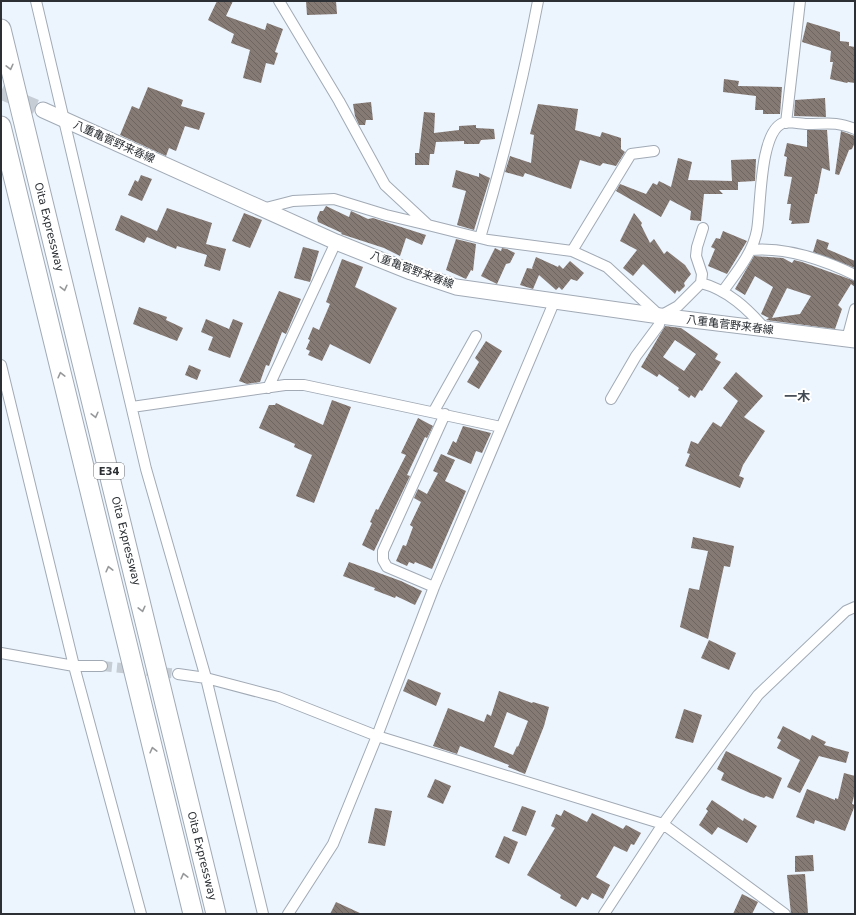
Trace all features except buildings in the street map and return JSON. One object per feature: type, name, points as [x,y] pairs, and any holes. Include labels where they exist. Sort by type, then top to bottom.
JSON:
[{"type":"highway","name":"Oita Expressway","points":[[1,29],[216,914]]},
{"type":"highway","name":"Oita Expressway","points":[[1,126],[193,914]]},
{"type":"main road","name":"八重亀菅野来春線","points":[[43,110],[336,242],[411,272],[456,287],[660,316],[851,340]]},
{"type":"street","points":[[36,1],[146,469],[206,678],[263,914]]},
{"type":"street","points":[[279,1],[339,101],[385,184],[428,225]]},
{"type":"street","points":[[480,238],[524,72],[538,1]]},
{"type":"street","points":[[786,123],[800,1]]},
{"type":"street","points":[[723,291],[750,250],[757,230],[760,194],[766,155],[775,129],[784,123],[828,122],[855,129]]},
{"type":"street","points":[[572,251],[631,154],[654,151]]},
{"type":"street","points":[[262,209],[293,201],[334,199],[386,215],[480,238],[572,251],[607,267],[660,316]]},
{"type":"street","points":[[611,399],[636,356],[658,324],[660,316],[678,306],[692,290],[701,283],[702,274],[696,256],[697,247],[703,228]]},
{"type":"street","points":[[268,388],[336,242]]},
{"type":"street","points":[[750,250],[779,250],[855,275]]},
{"type":"street","points":[[701,283],[723,291],[754,316],[766,330]]},
{"type":"street","points":[[288,914],[333,844],[377,736],[434,587],[555,300]]},
{"type":"street","points":[[851,340],[855,309]]},
{"type":"street","points":[[434,411],[476,336]]},
{"type":"street","points":[[1,365],[74,666],[142,914]]},
{"type":"street","points":[[132,407],[268,388],[304,385],[434,411],[501,427]]},
{"type":"street","points":[[434,587],[387,567],[383,560],[383,551],[445,414]]},
{"type":"street","points":[[604,914],[663,824],[758,695],[846,611],[855,607]]},
{"type":"street","points":[[1,654],[74,666],[102,666]]},
{"type":"street","points":[[178,674],[206,678],[278,697],[377,736],[663,824],[785,914]]},
{"type":"tunnel","points":[[1,92],[43,110]]},
{"type":"tunnel","points":[[102,666],[178,674]]},
{"type":"district","name":"一木","points":[[797,396]]}]
